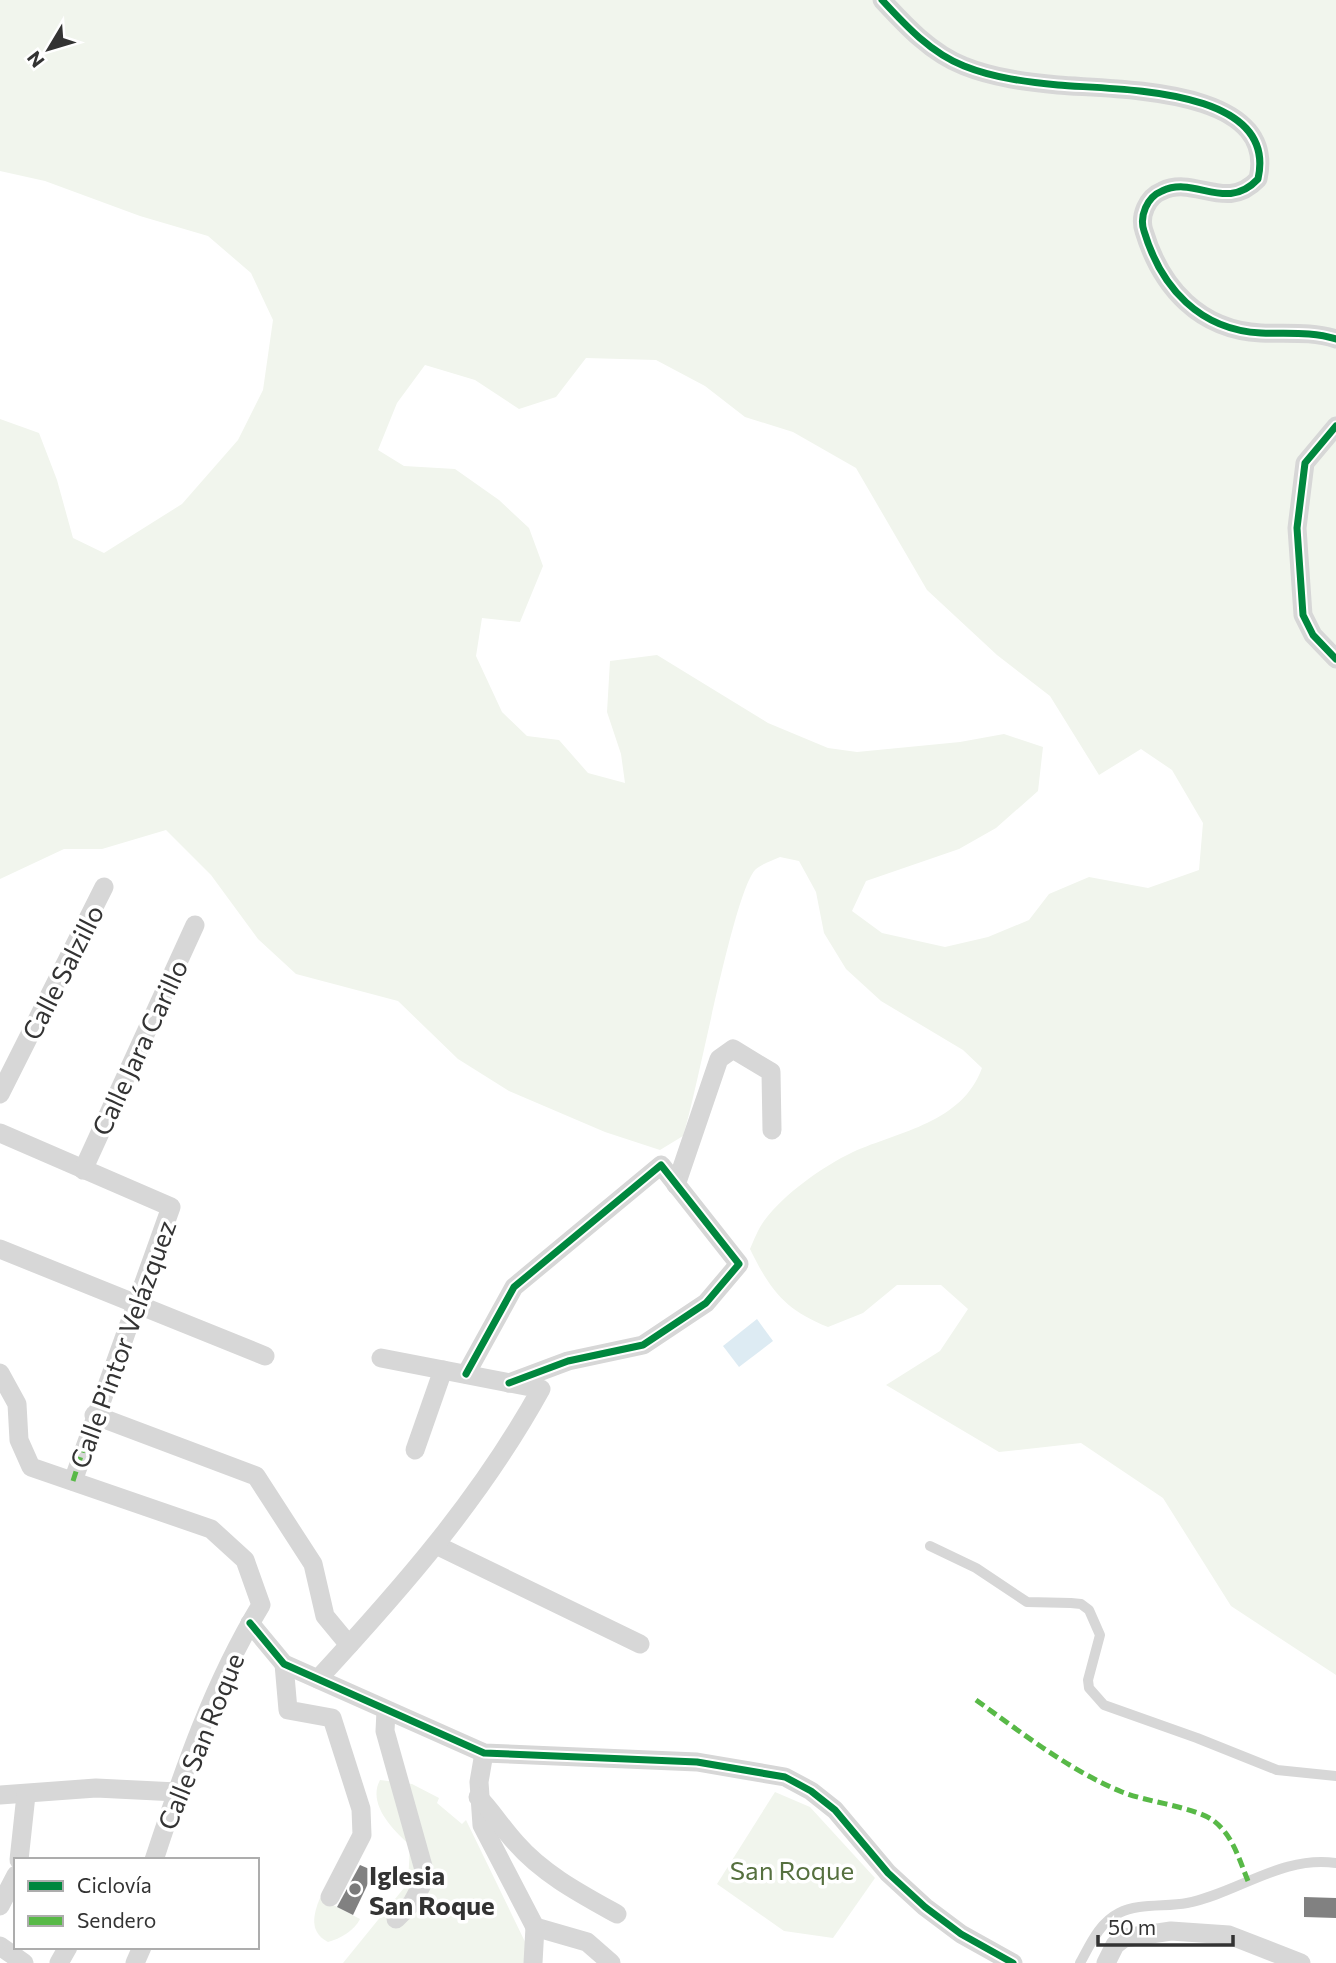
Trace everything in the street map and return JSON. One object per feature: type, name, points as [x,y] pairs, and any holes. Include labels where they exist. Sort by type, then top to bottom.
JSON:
[{"type":"street","points":[[882,0],[923,42],[963,66],[1017,80],[1157,92],[1204,104],[1239,122],[1255,139],[1262,156],[1258,179],[1245,191],[1230,194],[1175,187],[1162,190],[1154,196],[1144,213],[1142,226],[1149,246],[1174,289],[1190,307],[1218,325],[1258,333],[1298,332],[1336,339]]},
{"type":"street","points":[[1336,426],[1306,463],[1297,528],[1303,615],[1313,635],[1336,659]]},
{"type":"street","name":"Calle Salzillo","points":[[0,1094],[104,887]]},
{"type":"street","name":"Calle Jara Carillo","points":[[83,1170],[195,925]]},
{"type":"street","points":[[676,1185],[719,1059],[733,1049],[771,1072],[772,1130]]},
{"type":"street","points":[[0,1133],[83,1170]]},
{"type":"street","points":[[466,1374],[514,1287],[660,1165],[739,1264],[706,1303],[643,1345],[568,1361],[509,1382]]},
{"type":"street","name":"Calle Pintor Velázquez","points":[[73,1481],[94,1415],[170,1207],[83,1170]]},
{"type":"street","points":[[0,1249],[135,1306],[265,1356]]},
{"type":"street","points":[[318,1679],[414,1576],[513,1440],[541,1389],[380,1358]]},
{"type":"street","points":[[415,1450],[443,1370]]},
{"type":"street","points":[[0,1373],[17,1404],[19,1440],[31,1467],[73,1481]]},
{"type":"street","points":[[94,1415],[256,1476],[313,1564],[325,1616],[349,1646]]},
{"type":"street","name":"Calle San Roque","points":[[73,1481],[211,1529],[245,1560],[261,1605],[229,1659],[177,1792],[155,1858]]},
{"type":"street","points":[[436,1545],[640,1644]]},
{"type":"street","points":[[250,1623],[284,1664],[484,1754],[697,1762],[785,1777],[811,1791],[835,1810],[888,1874],[925,1907],[961,1934],[1013,1963]]},
{"type":"street","points":[[284,1664],[288,1710],[332,1718],[361,1809],[362,1835],[330,1897]]},
{"type":"street","points":[[386,1711],[385,1731],[426,1877],[412,1903],[396,1919]]},
{"type":"street","points":[[484,1754],[478,1797],[482,1825],[535,1927],[533,1963]]},
{"type":"street","points":[[0,1795],[96,1788],[177,1792]]},
{"type":"street","points":[[19,1858],[26,1795]]},
{"type":"street","points":[[478,1797],[516,1844],[542,1867],[569,1888],[617,1914]]},
{"type":"street","points":[[535,1927],[587,1942],[611,1963]]},
{"type":"street","points":[[1106,1963],[1115,1945],[1124,1938],[1171,1931],[1229,1935],[1301,1963]]},
{"type":"street","points":[[0,1946],[24,1963]]},
{"type":"lane","points":[[930,1546],[976,1568],[1027,1602],[1081,1604],[1089,1610],[1100,1635],[1088,1680],[1089,1688],[1104,1705],[1277,1770],[1336,1776]]},
{"type":"lane","points":[[1080,1963],[1100,1928],[1120,1912],[1198,1900],[1294,1865],[1317,1861],[1336,1863]]},
{"type":"green space","points":[[0,0],[1336,0],[1336,1675],[1231,1606],[1163,1498],[1081,1443],[999,1452],[886,1385],[940,1351],[968,1309],[941,1285],[897,1285],[863,1313],[828,1327],[790,1306],[772,1287],[750,1249],[762,1224],[782,1201],[841,1158],[928,1123],[945,1113],[973,1087],[982,1068],[963,1050],[881,1001],[846,969],[824,933],[816,892],[799,861],[780,857],[768,862],[756,869],[747,884],[727,950],[683,1136],[660,1150],[605,1132],[509,1091],[458,1059],[398,1001],[296,974],[258,939],[211,875],[166,830],[102,849],[64,849],[0,879],[0,419],[39,433],[57,480],[73,538],[104,553],[182,504],[238,440],[263,390],[273,320],[251,273],[208,236],[140,216],[45,181],[0,171]],"holes":[[[586,358],[656,360],[705,386],[745,417],[793,432],[856,468],[927,590],[997,655],[1050,696],[1099,775],[1141,749],[1172,770],[1203,823],[1199,870],[1148,888],[1089,877],[1049,894],[1029,920],[988,937],[945,947],[882,933],[852,911],[866,881],[959,849],[996,828],[1038,791],[1043,747],[1004,734],[960,742],[857,752],[828,748],[768,723],[657,655],[610,661],[607,712],[621,754],[625,783],[588,773],[559,740],[527,736],[502,712],[476,656],[482,618],[520,622],[543,566],[529,528],[499,500],[455,469],[404,466],[378,450],[397,403],[425,365],[475,380],[519,409],[556,397]]]},
{"type":"green space","points":[[380,1780],[412,1784],[439,1798],[437,1803],[462,1824],[466,1820],[528,1948],[527,1963],[343,1963],[408,1883],[410,1845],[396,1832],[379,1807],[377,1789]]},
{"type":"green space","name":"San Roque","points":[[775,1792],[810,1807],[875,1878],[833,1938],[784,1931],[717,1884]]},
{"type":"green space","points":[[320,1898],[360,1919],[358,1923],[347,1934],[328,1942],[318,1933],[314,1923]]},
{"type":"shaded area","points":[[757,1319],[773,1341],[739,1367],[723,1346]]},
{"type":"building","name":"Iglesia San Roque","points":[[360,1865],[374,1871],[353,1915],[337,1907]]},
{"type":"building","points":[[1304,1897],[1336,1898],[1336,1918],[1304,1917]]},
{"type":"marked path","points":[[73,1481],[94,1415]]},
{"type":"marked path","points":[[976,1700],[1046,1750],[1102,1783],[1132,1796],[1195,1812],[1214,1821],[1231,1841],[1248,1881]]},
{"type":"cycle path","points":[[882,0],[930,46],[975,70],[1023,81],[1152,92],[1187,99],[1219,110],[1244,126],[1258,148],[1258,179],[1246,189],[1234,193],[1222,194],[1174,187],[1157,194],[1148,202],[1143,219],[1151,252],[1172,288],[1186,302],[1219,324],[1261,333],[1308,334],[1336,339]]},
{"type":"cycle path","points":[[1336,426],[1305,463],[1297,528],[1303,615],[1313,635],[1336,659]]},
{"type":"cycle path","points":[[466,1374],[514,1287],[661,1165],[739,1264],[706,1303],[643,1345],[568,1361],[509,1383]]},
{"type":"cycle path","points":[[250,1623],[284,1664],[484,1753],[697,1762],[785,1777],[811,1791],[835,1810],[888,1873],[925,1907],[961,1934],[1013,1963]]},
{"type":"place","name":"Iglesia San Roque","points":[[355,1889]]}]
